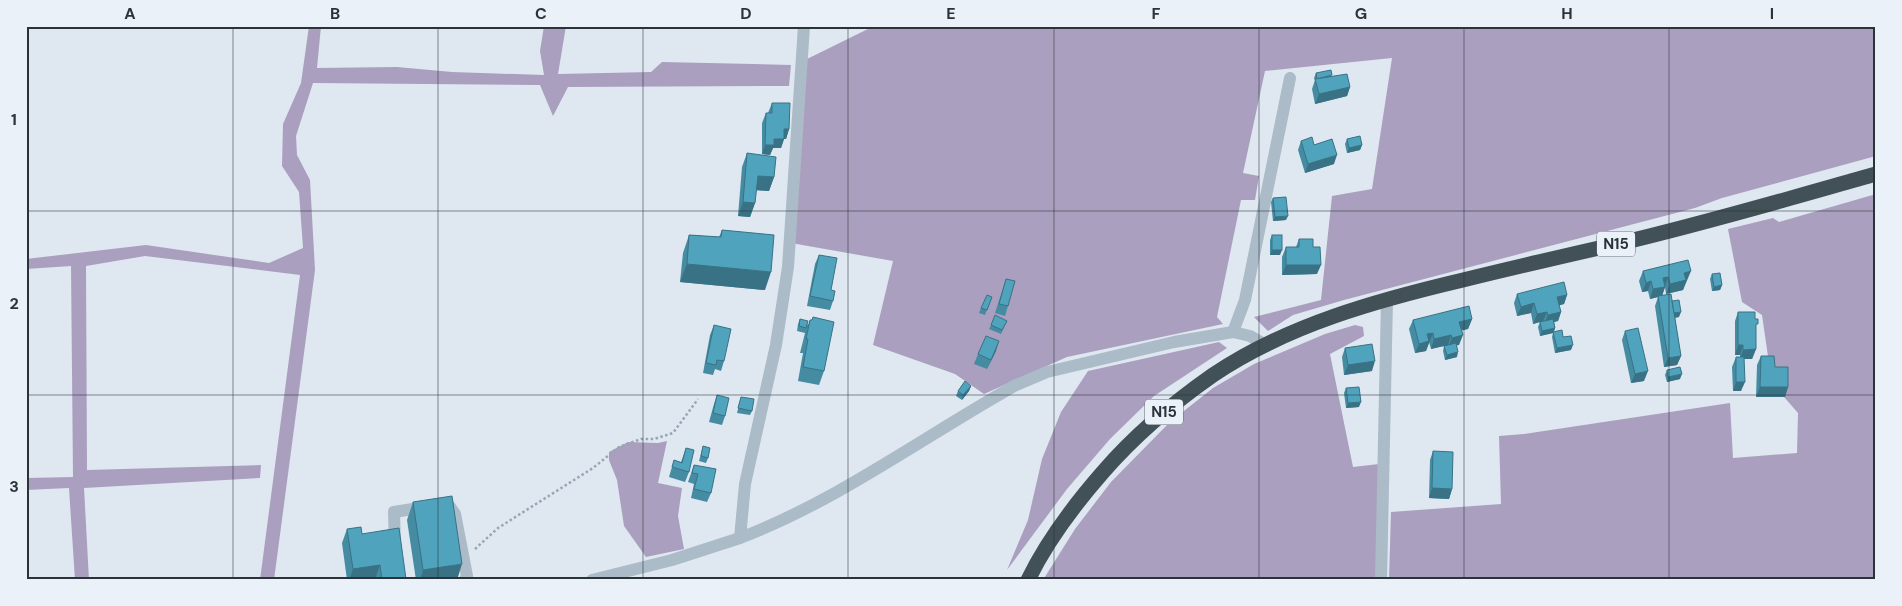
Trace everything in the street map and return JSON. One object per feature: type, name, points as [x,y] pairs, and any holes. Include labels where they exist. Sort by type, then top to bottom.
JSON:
[{"type":"highway","name":"N15","points":[[1028,580],[1076,503],[1119,454],[1166,410],[1208,379],[1266,346],[1355,309],[1427,288],[1642,238],[1876,174]]},
{"type":"street","points":[[740,538],[745,484],[776,345],[788,266],[804,26]]},
{"type":"street","points":[[1232,332],[1245,300],[1290,78]]},
{"type":"street","points":[[1381,580],[1386,300]]},
{"type":"street","points":[[592,580],[672,560],[772,526],[832,496],[1014,386],[1047,372],[1174,342],[1232,332],[1250,336],[1266,346]]},
{"type":"street","points":[[398,554],[395,545],[394,512],[448,504],[455,514],[467,576],[465,580]]},
{"type":"path","points":[[463,555],[472,554],[476,547],[498,528],[593,468],[619,447],[641,439],[654,440],[673,433],[698,399]]},
{"type":"shaded area","points":[[309,26],[321,26],[317,68],[397,67],[452,72],[544,75],[540,51],[544,26],[566,26],[558,74],[651,72],[662,62],[791,65],[789,86],[568,87],[553,116],[540,85],[313,83],[296,136],[297,155],[310,180],[315,270],[274,580],[260,580],[300,275],[145,256],[86,266],[87,470],[261,465],[260,478],[84,488],[89,580],[75,580],[69,488],[26,490],[26,478],[73,477],[71,266],[26,269],[26,259],[146,245],[269,263],[303,248],[299,192],[282,166],[283,124],[301,83]]},
{"type":"shaded area","points":[[874,26],[1876,26],[1876,156],[1722,198],[1695,208],[1344,300],[1293,315],[1268,331],[1254,317],[1321,300],[1332,196],[1372,189],[1392,58],[1265,71],[1243,173],[1259,176],[1255,200],[1241,200],[1217,317],[1223,324],[1067,357],[984,394],[955,374],[873,345],[893,261],[791,243],[805,60]]},
{"type":"shaded area","points":[[1876,194],[1876,580],[1389,580],[1391,512],[1501,504],[1499,436],[1524,434],[1730,403],[1733,458],[1797,453],[1798,413],[1784,397],[1784,377],[1771,377],[1762,315],[1742,302],[1728,229],[1773,218],[1779,222]]},
{"type":"shaded area","points":[[1355,325],[1363,327],[1364,336],[1330,354],[1353,467],[1379,464],[1377,580],[1043,580],[1075,529],[1111,482],[1170,422],[1213,388],[1254,364],[1325,334]]},
{"type":"shaded area","points":[[1219,342],[1227,348],[1154,396],[1110,439],[1067,489],[1007,570],[1028,520],[1042,459],[1061,412],[1088,371]]},
{"type":"shaded area","points":[[667,441],[658,483],[682,488],[678,516],[684,549],[646,557],[624,526],[617,480],[609,460],[609,452],[628,442],[658,443]]},
{"type":"building","points":[[1331,70],[1332,75],[1317,79],[1316,73]]},
{"type":"building","points":[[1347,74],[1350,87],[1319,94],[1315,79]]},
{"type":"building","points":[[772,103],[790,103],[789,129],[784,129],[784,139],[774,139],[774,145],[765,145],[766,113],[772,113]]},
{"type":"building","points":[[1360,136],[1362,145],[1349,148],[1347,139]]},
{"type":"building","points":[[1312,137],[1314,145],[1332,139],[1337,155],[1308,164],[1301,141]]},
{"type":"building","points":[[747,153],[776,157],[774,177],[758,176],[755,203],[743,202]]},
{"type":"building","points":[[1286,197],[1288,216],[1275,217],[1273,198]]},
{"type":"building","points":[[722,230],[774,235],[771,272],[687,264],[689,235],[721,237]]},
{"type":"building","points":[[1272,235],[1282,235],[1282,250],[1272,250]]},
{"type":"building","points":[[1299,239],[1313,239],[1313,247],[1320,247],[1321,265],[1286,265],[1286,247],[1299,247]]},
{"type":"building","points":[[819,255],[837,258],[831,290],[835,291],[833,301],[810,296]]},
{"type":"building","points":[[1688,260],[1691,271],[1684,273],[1686,280],[1670,284],[1668,277],[1663,278],[1665,287],[1653,289],[1651,281],[1646,283],[1643,271]]},
{"type":"building","points":[[1720,273],[1722,285],[1714,287],[1712,274]]},
{"type":"building","points":[[1006,279],[1015,281],[1008,306],[999,304]]},
{"type":"building","points":[[1564,282],[1567,295],[1557,297],[1561,312],[1548,315],[1547,312],[1537,314],[1534,303],[1521,307],[1517,294]]},
{"type":"building","points":[[1671,294],[1681,356],[1668,358],[1658,296]]},
{"type":"building","points":[[987,295],[992,297],[987,310],[981,308]]},
{"type":"building","points":[[1679,300],[1681,312],[1674,313],[1672,301]]},
{"type":"building","points":[[1469,306],[1472,319],[1459,322],[1463,335],[1452,338],[1451,335],[1434,339],[1433,333],[1427,334],[1429,341],[1419,344],[1413,320]]},
{"type":"building","points":[[1738,312],[1755,312],[1755,319],[1758,319],[1758,324],[1756,324],[1756,349],[1743,350],[1743,345],[1738,345]]},
{"type":"building","points":[[995,315],[1007,321],[1002,330],[991,325]]},
{"type":"building","points":[[813,317],[834,322],[824,371],[803,367],[808,339],[806,339],[810,320]]},
{"type":"building","points":[[800,319],[808,321],[806,328],[799,326]]},
{"type":"building","points":[[1553,319],[1555,328],[1542,331],[1540,322]]},
{"type":"building","points":[[714,325],[731,329],[724,361],[717,360],[716,365],[706,363]]},
{"type":"building","points":[[1638,328],[1648,371],[1635,374],[1625,331]]},
{"type":"building","points":[[1562,330],[1563,337],[1571,336],[1573,345],[1557,348],[1553,332]]},
{"type":"building","points":[[986,336],[999,341],[991,360],[978,354]]},
{"type":"building","points":[[1456,343],[1458,352],[1447,355],[1444,346]]},
{"type":"building","points":[[1372,344],[1375,361],[1348,365],[1345,348]]},
{"type":"building","points":[[1761,356],[1774,356],[1775,367],[1788,367],[1788,387],[1760,387]]},
{"type":"building","points":[[1736,357],[1744,357],[1745,382],[1736,382]]},
{"type":"building","points":[[1680,367],[1682,374],[1668,377],[1667,370]]},
{"type":"building","points":[[965,381],[971,386],[963,395],[958,391]]},
{"type":"building","points":[[1359,387],[1361,402],[1348,403],[1346,388]]},
{"type":"building","points":[[717,395],[729,398],[725,416],[713,413]]},
{"type":"building","points":[[741,397],[754,399],[752,411],[738,408]]},
{"type":"building","points":[[703,446],[710,448],[708,458],[701,456]]},
{"type":"building","points":[[686,448],[694,450],[689,472],[672,467],[674,460],[682,463]]},
{"type":"building","points":[[1433,451],[1453,452],[1452,489],[1432,488]]},
{"type":"building","points":[[694,465],[716,469],[711,493],[694,489],[698,474],[692,473]]},
{"type":"building","points":[[452,496],[462,564],[423,570],[413,502]]},
{"type":"building","points":[[361,527],[362,534],[399,528],[406,579],[382,580],[380,565],[353,569],[347,529]]}]
